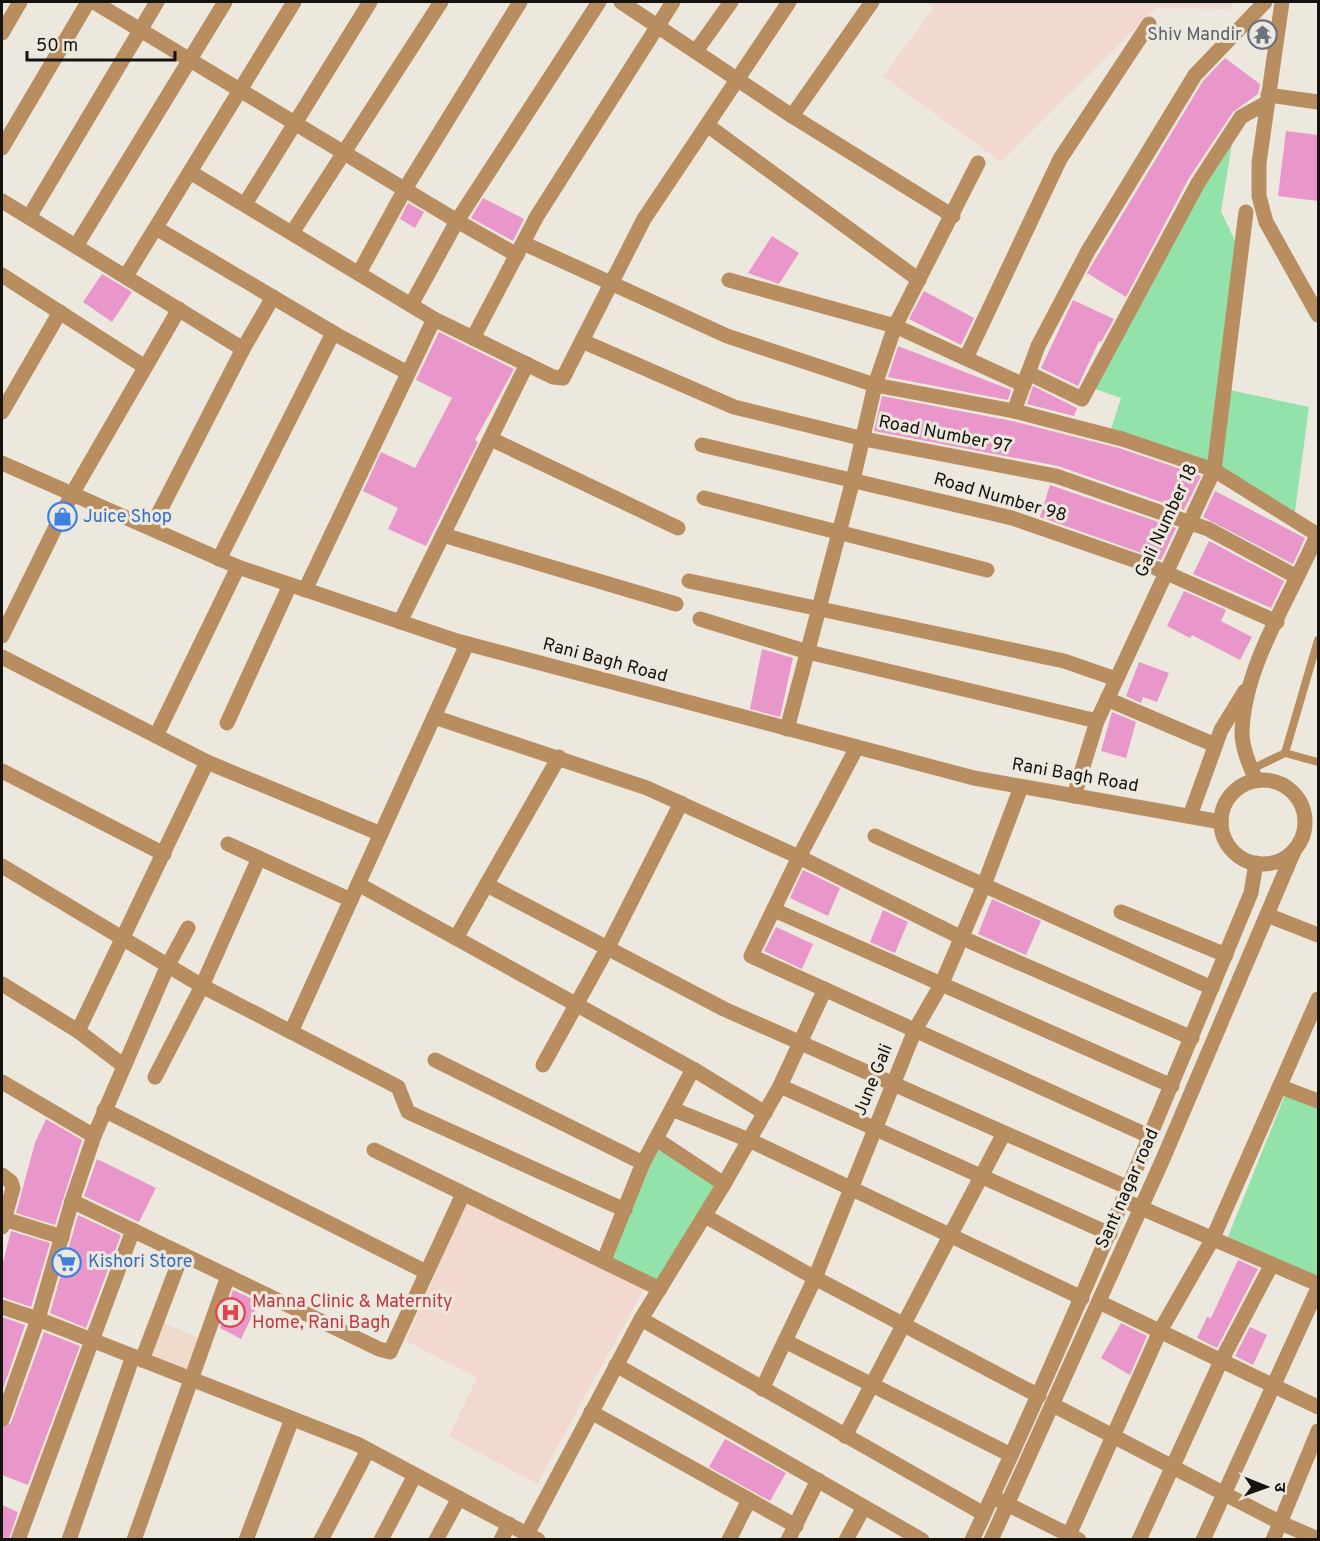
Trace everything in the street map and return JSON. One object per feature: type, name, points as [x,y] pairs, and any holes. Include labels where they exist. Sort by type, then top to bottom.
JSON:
[{"type":"street","points":[[2,33],[20,2]]},
{"type":"street","points":[[2,148],[88,2]]},
{"type":"street","points":[[94,2],[457,221],[520,249],[610,283],[727,336],[875,385],[1014,411],[1122,439],[1214,470],[1318,534],[1248,686],[1221,730],[1190,816]]},
{"type":"street","points":[[29,217],[157,2]]},
{"type":"street","points":[[76,246],[225,2]]},
{"type":"street","points":[[126,276],[294,2]]},
{"type":"street","points":[[245,204],[370,2]]},
{"type":"street","points":[[359,273],[405,189],[520,2]]},
{"type":"street","points":[[411,305],[457,221],[599,2]]},
{"type":"street","points":[[621,2],[792,116],[953,216]]},
{"type":"street","points":[[473,338],[537,216],[673,2]]},
{"type":"street","points":[[696,51],[731,2]]},
{"type":"street","points":[[190,172],[434,319],[554,377],[563,378],[644,219],[789,2]]},
{"type":"street","points":[[792,116],[872,2]]},
{"type":"street","points":[[1014,411],[1038,346],[1088,251],[1195,75],[1265,2]]},
{"type":"street","points":[[1282,2],[1258,163],[1259,196],[1266,222],[1318,315]]},
{"type":"street","points":[[292,233],[346,153],[435,4]]},
{"type":"street","points":[[966,358],[1060,159],[1149,24]]},
{"type":"street","points":[[729,280],[894,326],[966,358],[1082,399],[1198,183],[1241,117],[1268,99],[1318,102]]},
{"type":"street","points":[[706,125],[919,280]]},
{"type":"street","points":[[787,729],[864,439],[875,385],[894,326],[953,216],[978,163]]},
{"type":"street","points":[[2,201],[243,349]]},
{"type":"street","name":"Gali Number 18","points":[[1074,796],[1107,699],[1214,470],[1246,212]]},
{"type":"street","points":[[156,228],[333,333],[408,373]]},
{"type":"street","points":[[2,275],[145,367]]},
{"type":"street","points":[[151,528],[243,349],[273,297]]},
{"type":"street","points":[[2,636],[72,494],[179,309]]},
{"type":"street","points":[[2,412],[60,312]]},
{"type":"street","points":[[227,723],[434,319]]},
{"type":"street","points":[[219,559],[333,333]]},
{"type":"street","name":"Road Number 97","points":[[582,341],[734,407],[864,439],[1056,476],[1208,529],[1297,577]]},
{"type":"street","points":[[399,622],[527,364]]},
{"type":"street","points":[[490,439],[678,528]]},
{"type":"street","name":"Road Number 98","points":[[702,445],[1012,518],[1165,572],[1276,622]]},
{"type":"street","name":"Rani Bagh Road","points":[[2,463],[238,567],[467,644],[974,778],[1221,822]]},
{"type":"street","points":[[704,498],[987,570]]},
{"type":"street","points":[[443,535],[676,604]]},
{"type":"street","points":[[156,736],[238,567]]},
{"type":"street","points":[[689,581],[1064,660],[1116,679]]},
{"type":"street","points":[[700,619],[808,652],[1098,721]]},
{"type":"street","points":[[291,1032],[467,644]]},
{"type":"street","points":[[2,657],[207,762],[381,834]]},
{"type":"street","points":[[1248,686],[1242,734],[1254,775],[1279,782],[1293,791],[1312,822],[1294,851],[1273,863],[1256,863],[1234,852],[1224,838],[1221,822],[1223,808],[1233,792],[1254,775]]},
{"type":"street","points":[[1107,699],[1215,745]]},
{"type":"street","points":[[434,717],[647,788],[799,858],[960,937],[1192,1038]]},
{"type":"street","points":[[857,747],[751,956],[1151,1137]]},
{"type":"street","points":[[456,938],[559,757]]},
{"type":"street","points":[[78,1030],[207,762]]},
{"type":"street","points":[[2,771],[164,854]]},
{"type":"street","name":"June Gali","points":[[762,1389],[815,1278],[849,1188],[876,1130],[915,1030],[942,983],[984,885],[1021,786]]},
{"type":"street","points":[[543,1065],[608,947],[681,803]]},
{"type":"street","points":[[875,836],[1212,988]]},
{"type":"street","points":[[228,844],[351,900]]},
{"type":"street","name":"Sant nagar road","points":[[991,1539],[1141,1209],[1294,851]]},
{"type":"street","points":[[155,1077],[202,986],[259,858]]},
{"type":"street","name":"Sant nagar road","points":[[972,1539],[1039,1396],[1127,1195],[1251,893],[1256,863]]},
{"type":"street","points":[[2,866],[202,986],[398,1087],[408,1112],[625,1210]]},
{"type":"street","points":[[358,884],[693,1070],[765,1113]]},
{"type":"street","points":[[487,885],[724,1009],[1004,1133],[1127,1195],[1141,1209],[1272,1264],[1318,1286],[1203,1539]]},
{"type":"street","points":[[774,910],[1172,1086]]},
{"type":"street","points":[[1121,912],[1226,955]]},
{"type":"street","points":[[1267,915],[1318,935]]},
{"type":"street","points":[[2,1420],[38,1319],[72,1201],[94,1136],[168,965],[188,928]]},
{"type":"street","points":[[2,984],[78,1030],[124,1066]]},
{"type":"street","points":[[2,1307],[38,1319],[368,1450],[532,1537],[591,1412],[616,1365],[641,1319],[765,1113],[825,989]]},
{"type":"street","points":[[992,1497],[1074,1537],[1113,1436],[1160,1331],[1212,1240],[1281,1087],[1314,1024],[1318,999]]},
{"type":"street","points":[[435,1060],[643,1163]]},
{"type":"street","points":[[603,1260],[643,1163],[693,1070]]},
{"type":"street","points":[[2,1082],[94,1136]]},
{"type":"street","points":[[780,1086],[1110,1234]]},
{"type":"street","points":[[1281,1087],[1318,1101]]},
{"type":"street","points":[[672,1109],[749,1140],[1082,1298]]},
{"type":"street","points":[[104,1110],[426,1272]]},
{"type":"street","points":[[845,1436],[905,1326],[948,1234],[982,1177],[1004,1133]]},
{"type":"street","points":[[656,1139],[724,1184]]},
{"type":"street","points":[[374,1150],[660,1289]]},
{"type":"street","points":[[2,1175],[11,1182],[13,1188],[3,1223],[62,1236]]},
{"type":"street","points":[[72,1201],[379,1349],[390,1352],[463,1194]]},
{"type":"street","points":[[705,1216],[815,1278],[1039,1396]]},
{"type":"street","points":[[18,1539],[133,1230]]},
{"type":"street","points":[[69,1539],[137,1358],[182,1254]]},
{"type":"street","points":[[1139,1539],[1221,1361],[1272,1264]]},
{"type":"street","points":[[134,1539],[228,1276]]},
{"type":"street","points":[[1099,1302],[1318,1407]]},
{"type":"street","points":[[641,1319],[984,1514]]},
{"type":"street","points":[[785,1341],[1011,1455]]},
{"type":"street","points":[[616,1365],[922,1539]]},
{"type":"street","points":[[1053,1405],[1281,1523],[1318,1539]]},
{"type":"street","points":[[591,1412],[749,1500],[792,1533],[818,1480]]},
{"type":"street","points":[[246,1539],[292,1419]]},
{"type":"street","points":[[1273,1539],[1318,1431]]},
{"type":"street","points":[[321,1539],[368,1450]]},
{"type":"street","points":[[381,1539],[415,1475]]},
{"type":"street","points":[[436,1539],[459,1498]]},
{"type":"street","points":[[729,1539],[749,1500]]},
{"type":"street","points":[[846,1539],[864,1507]]},
{"type":"street","points":[[501,1539],[509,1524]]},
{"type":"lane","points":[[1254,775],[1286,753],[1318,640]]},
{"type":"lane","points":[[1286,753],[1318,762]]},
{"type":"shaded area","points":[[926,2],[1236,2],[1229,9],[1156,8],[1001,162],[883,76],[934,7]]},
{"type":"shaded area","points":[[466,1203],[644,1289],[537,1484],[449,1436],[477,1378],[406,1341]]},
{"type":"shaded area","points":[[160,1322],[202,1339],[190,1376],[147,1359]]},
{"type":"green space","points":[[1234,132],[1221,211],[1243,258],[1225,389],[1309,407],[1294,519],[1209,467],[1111,429],[1121,398],[1089,387]]},
{"type":"green space","points":[[1285,1095],[1318,1109],[1318,1276],[1227,1239]]},
{"type":"green space","points":[[657,1145],[719,1186],[661,1285],[608,1256]]},
{"type":"building","points":[[1225,58],[1260,84],[1258,94],[1233,112],[1189,178],[1126,297],[1087,273],[1203,81]]},
{"type":"building","points":[[1286,131],[1318,135],[1318,201],[1278,196]]},
{"type":"building","points":[[483,198],[524,219],[513,241],[471,218]]},
{"type":"building","points":[[408,203],[424,212],[415,228],[400,219]]},
{"type":"building","points":[[772,236],[799,253],[779,284],[748,273]]},
{"type":"building","points":[[102,274],[132,292],[112,322],[83,302]]},
{"type":"building","points":[[924,291],[974,318],[961,345],[909,319]]},
{"type":"building","points":[[1073,300],[1114,319],[1101,342],[1099,341],[1078,386],[1041,368]]},
{"type":"building","points":[[439,332],[514,369],[475,440],[478,442],[426,546],[388,529],[398,508],[363,491],[381,452],[415,468],[452,398],[416,380]]},
{"type":"building","points":[[898,346],[1011,390],[1008,400],[888,377]]},
{"type":"building","points":[[1033,386],[1077,408],[1074,416],[1027,404]]},
{"type":"building","points":[[882,396],[1012,421],[1119,448],[1201,476],[1184,510],[1058,466],[874,431]]},
{"type":"building","points":[[1050,485],[1176,528],[1161,560],[1040,517]]},
{"type":"building","points":[[1215,491],[1305,538],[1293,564],[1203,517]]},
{"type":"building","points":[[1209,541],[1284,581],[1271,608],[1193,574]]},
{"type":"building","points":[[1184,591],[1226,610],[1221,621],[1252,637],[1240,660],[1192,635],[1190,638],[1167,626]]},
{"type":"building","points":[[762,649],[793,658],[780,717],[750,709]]},
{"type":"building","points":[[1139,662],[1169,673],[1157,702],[1143,697],[1141,703],[1126,696]]},
{"type":"building","points":[[1112,712],[1136,722],[1126,758],[1101,751]]},
{"type":"building","points":[[803,870],[840,888],[828,916],[790,898]]},
{"type":"building","points":[[992,899],[1041,921],[1026,955],[978,934]]},
{"type":"building","points":[[883,910],[908,922],[895,953],[870,942]]},
{"type":"building","points":[[776,927],[813,944],[802,969],[764,951]]},
{"type":"building","points":[[46,1119],[82,1140],[55,1225],[16,1213],[35,1143]]},
{"type":"building","points":[[97,1159],[156,1188],[139,1222],[84,1196]]},
{"type":"building","points":[[78,1215],[121,1235],[86,1328],[50,1313]]},
{"type":"building","points":[[11,1231],[50,1243],[31,1307],[2,1297],[2,1266]]},
{"type":"building","points":[[1238,1260],[1258,1269],[1217,1348],[1197,1338],[1207,1317],[1211,1318]]},
{"type":"building","points":[[233,1290],[259,1302],[241,1339],[220,1328],[229,1310],[227,1309]]},
{"type":"building","points":[[2,1317],[25,1325],[2,1392]]},
{"type":"building","points":[[1121,1323],[1147,1336],[1130,1375],[1101,1358]]},
{"type":"building","points":[[1250,1327],[1267,1335],[1253,1365],[1235,1356]]},
{"type":"building","points":[[44,1332],[80,1346],[28,1485],[2,1475],[2,1429],[11,1423]]},
{"type":"building","points":[[725,1439],[786,1473],[770,1501],[709,1467]]},
{"type":"building","points":[[2,1505],[18,1512],[9,1539],[2,1539]]},
{"type":"place","name":"Shiv Mandir","points":[[1263,35]]},
{"type":"place","name":"Juice Shop","points":[[62,517]]},
{"type":"place","name":"Kishori Store","points":[[67,1262]]},
{"type":"place","name":"Manna Clinic & Maternity Home, Rani Bagh","points":[[231,1312]]}]
